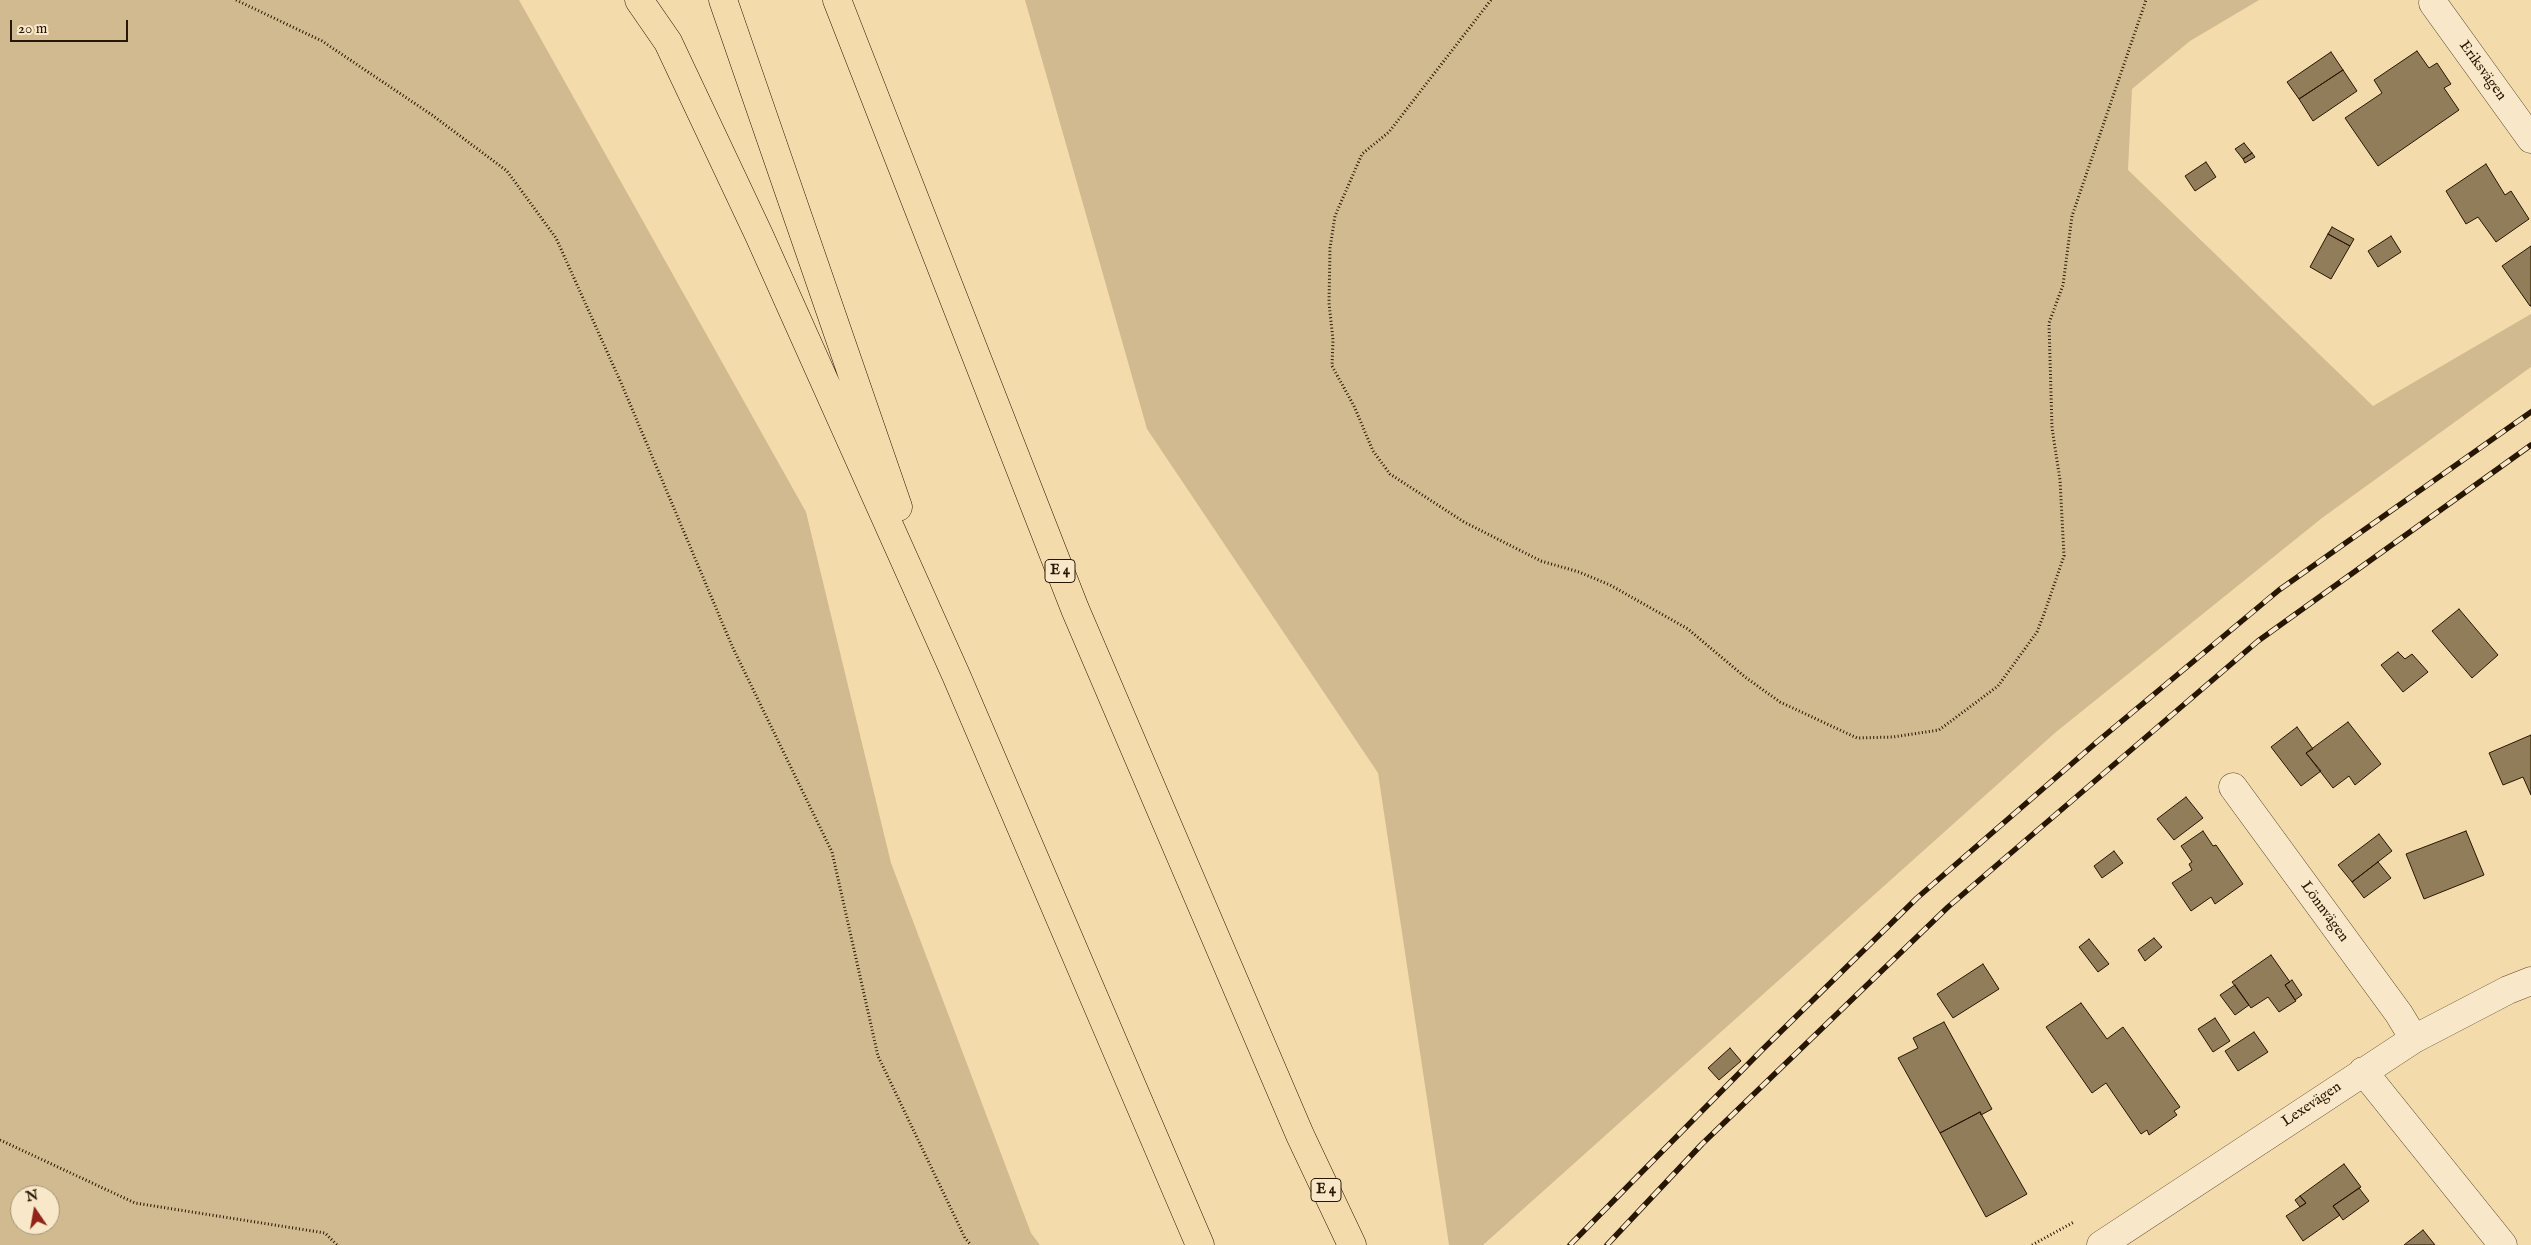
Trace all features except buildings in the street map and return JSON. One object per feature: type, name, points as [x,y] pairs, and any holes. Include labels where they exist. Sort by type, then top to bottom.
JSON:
[{"type":"highway","points":[[639,0],[668,42],[742,200],[956,675],[1173,1186],[1200,1245]]},
{"type":"highway","points":[[723,0],[956,675]]},
{"type":"highway","name":"E 4","points":[[837,0],[1075,610],[1300,1135],[1352,1245]]},
{"type":"street","name":"Eriksvägen","points":[[2433,3],[2531,140]]},
{"type":"street","name":"Lönnvägen","points":[[2233,787],[2399,1014],[2414,1039]]},
{"type":"street","name":"Lexevägen","points":[[2101,1245],[2414,1039],[2508,990],[2531,981]]},
{"type":"street","points":[[2363,1071],[2502,1245]]},
{"type":"path","points":[[236,0],[322,41],[432,115],[508,170],[556,238],[622,385],[732,646],[832,852],[878,1056],[965,1238],[971,1245]]},
{"type":"path","points":[[1491,0],[1388,132],[1362,154],[1335,216],[1330,248],[1329,294],[1333,340],[1332,366],[1354,406],[1373,451],[1390,474],[1464,522],[1541,561],[1579,572],[1610,585],[1688,629],[1745,677],[1780,702],[1857,738],[1893,737],[1939,730],[1998,686],[2037,632],[2064,556],[2060,480],[2052,428],[2049,323],[2063,285],[2072,216],[2146,0]]},
{"type":"path","points":[[0,1140],[135,1203],[325,1233],[337,1245]]},
{"type":"shaded area","points":[[0,0],[519,0],[806,512],[891,863],[1031,1233],[1040,1245],[0,1245]]},
{"type":"shaded area","points":[[1025,0],[2259,0],[2190,41],[2132,89],[2128,170],[2373,406],[2531,314],[2531,367],[2322,518],[2056,732],[1483,1245],[1449,1245],[1378,773],[1147,429]]},
{"type":"railway","points":[[1570,1245],[1762,1050],[1917,898],[2098,741],[2279,590],[2531,412]]},
{"type":"railway","points":[[1607,1245],[1702,1144],[1948,907],[2258,641],[2531,445]]}]
